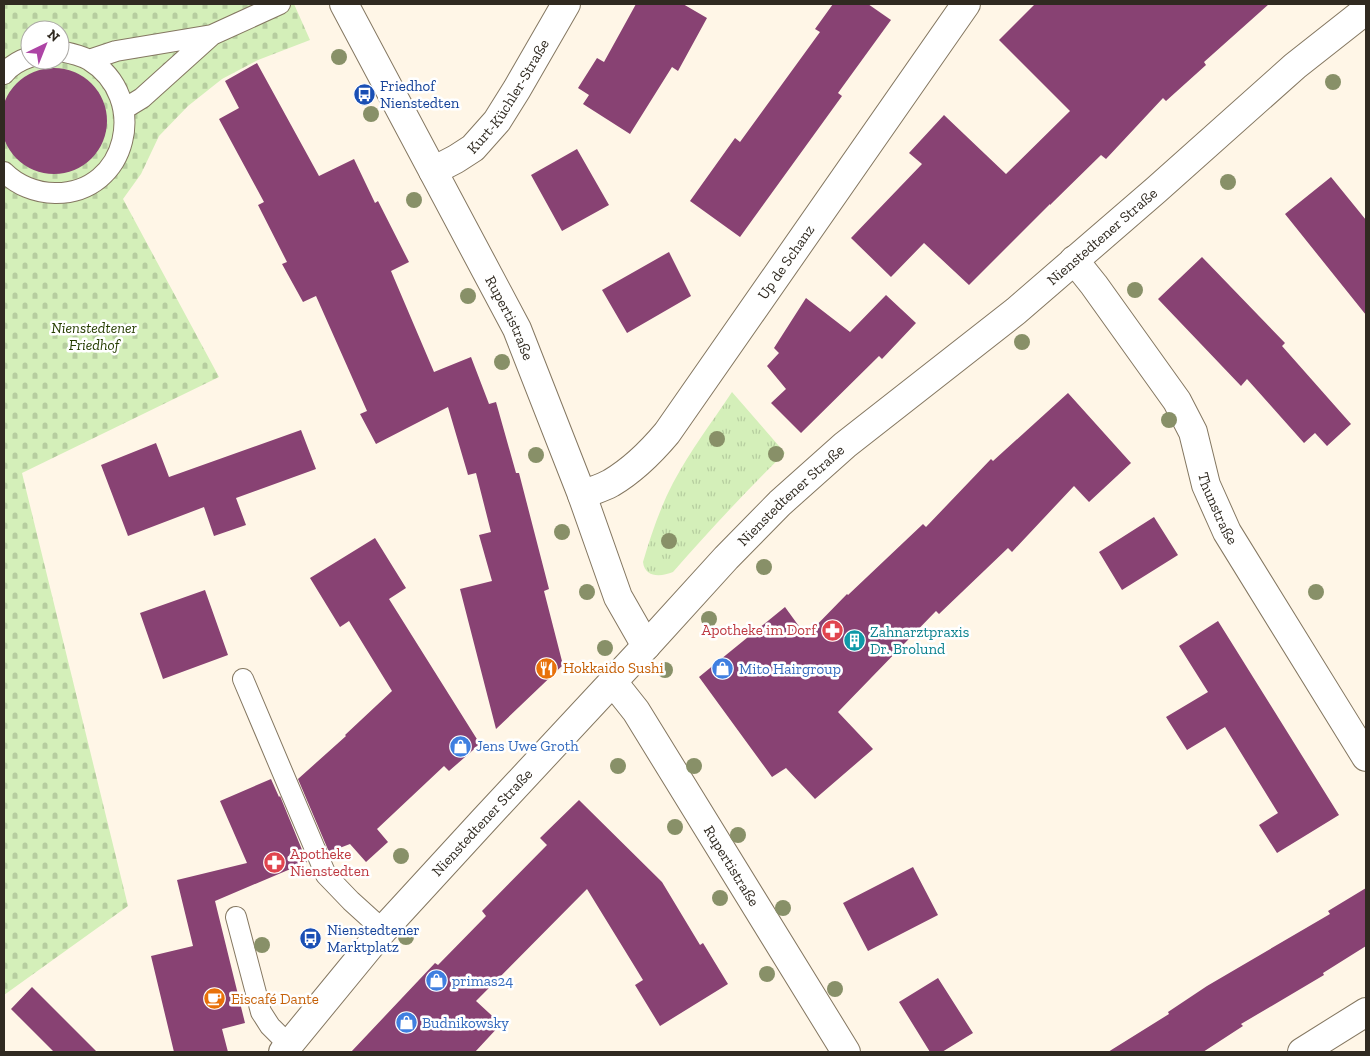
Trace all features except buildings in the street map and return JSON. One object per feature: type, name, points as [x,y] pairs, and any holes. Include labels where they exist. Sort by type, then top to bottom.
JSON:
[{"type":"street","name":"Rupertistraße","points":[[344,4],[516,328],[582,495],[618,597],[646,646]]},
{"type":"street","name":"Kurt-Küchler-Straße","points":[[433,171],[473,148],[497,121],[566,4]]},
{"type":"street","name":"Up de Schanz","points":[[582,495],[611,483],[636,465],[667,433],[966,4]]},
{"type":"street","name":"Nienstedtener Straße","points":[[286,1048],[383,930],[726,558],[798,486],[845,445],[1016,311],[1295,66],[1366,10]]},
{"type":"street","name":"Thunstraße","points":[[1074,260],[1177,401],[1193,432],[1206,485],[1227,532],[1366,757]]},
{"type":"street","name":"Rupertistraße","points":[[613,682],[636,711],[846,1052]]},
{"type":"street","points":[[1302,1052],[1366,1012]]},
{"type":"lane","points":[[89,60],[116,52],[212,35],[280,4]]},
{"type":"lane","points":[[124,109],[142,98],[212,35]]},
{"type":"lane","points":[[4,172],[24,186],[43,193],[62,193],[81,189],[98,179],[112,165],[121,148],[125,129],[124,109],[116,89],[105,74],[89,60],[70,54]]},
{"type":"lane","points":[[4,74],[20,62]]},
{"type":"lane","points":[[243,679],[326,874],[383,930]]},
{"type":"lane","points":[[236,917],[261,1012],[286,1048]]},
{"type":"green space","name":"Nienstedtener Friedhof","points":[[4,4],[294,4],[310,40],[258,60],[222,79],[188,106],[159,136],[141,174],[123,199],[219,377],[22,473],[128,906],[4,995]]},
{"type":"green space","points":[[732,392],[785,453],[728,511],[673,572],[664,575],[650,574],[644,567],[643,562],[664,502],[673,483],[701,437]]},
{"type":"place","name":"Friedhof Nienstedten","points":[[364,95]]},
{"type":"place","name":"Apotheke im Dorf","points":[[832,630]]},
{"type":"place","name":"Zahnarztpraxis Dr. Brolund","points":[[854,641]]},
{"type":"place","name":"Hokkaido Sushi","points":[[547,668]]},
{"type":"place","name":"Mito Hairgroup","points":[[723,669]]},
{"type":"place","name":"Jens Uwe Groth","points":[[460,746]]},
{"type":"place","name":"Apotheke Nienstedten","points":[[274,863]]},
{"type":"place","name":"Nienstedtener Marktplatz","points":[[311,939]]},
{"type":"place","name":"primas24","points":[[436,981]]},
{"type":"place","name":"Eiscafé Dante","points":[[215,999]]},
{"type":"place","name":"Budnikowsky","points":[[406,1023]]}]
